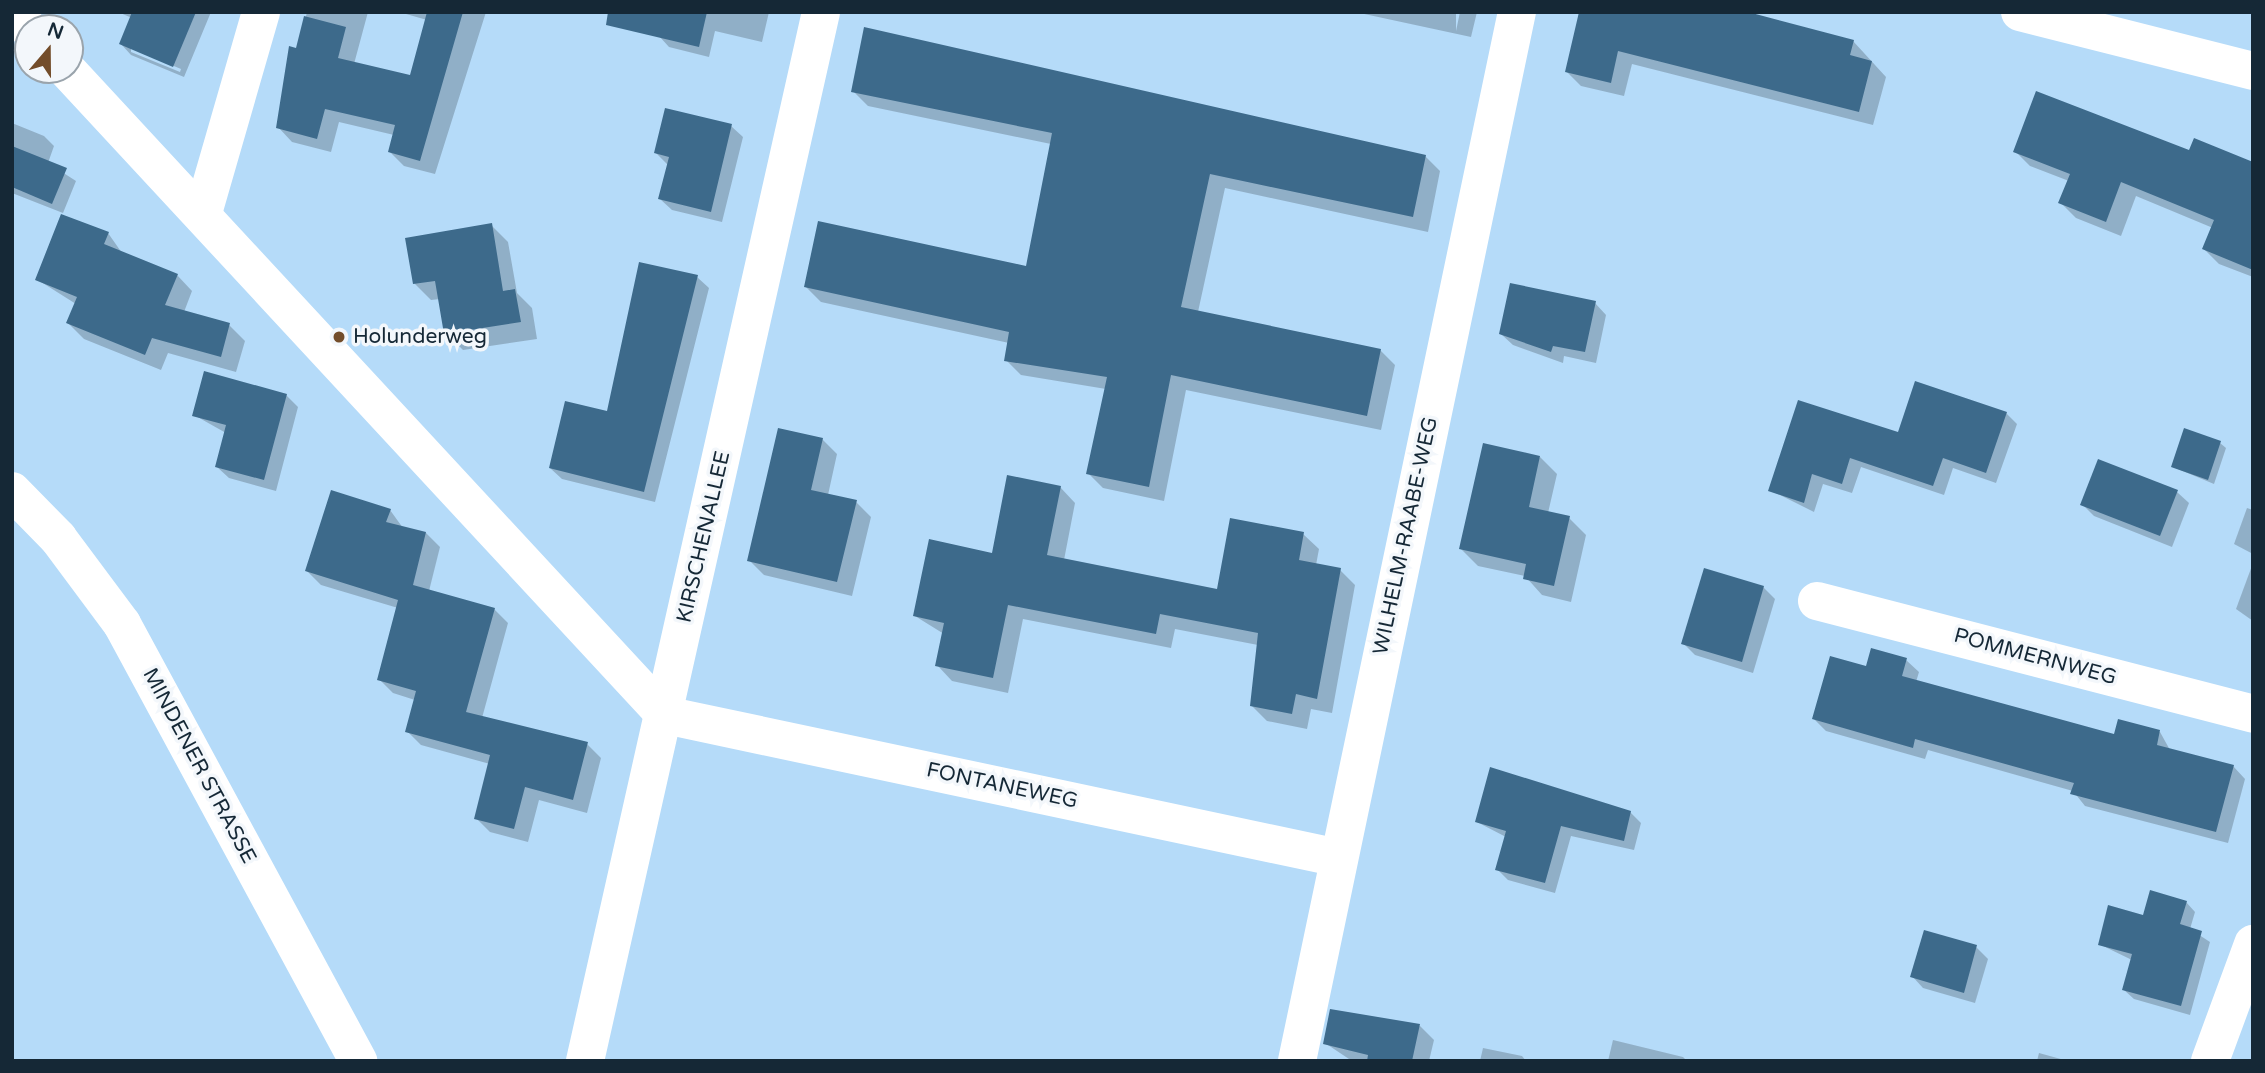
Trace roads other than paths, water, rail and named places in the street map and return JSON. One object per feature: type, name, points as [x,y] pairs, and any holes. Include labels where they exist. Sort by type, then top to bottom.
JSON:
[{"type":"street","points":[[203,213],[261,12]]},
{"type":"street","name":"KIRSCHENALLEE","points":[[585,1061],[665,715],[821,12]]},
{"type":"street","name":"WILHELM-RAABE-WEG","points":[[1297,1061],[1517,12]]},
{"type":"street","points":[[2020,12],[2253,71]]},
{"type":"street","points":[[80,84],[203,213],[665,715]]},
{"type":"street","name":"MINDENER STRASSE","points":[[12,491],[58,538],[122,624],[358,1061]]},
{"type":"street","name":"POMMERNWEG","points":[[1817,601],[2253,714]]},
{"type":"street","name":"FONTANEWEG","points":[[665,715],[1339,858]]},
{"type":"street","points":[[2210,1061],[2253,944]]},
{"type":"place","name":"Holunderweg","points":[[339,337]]}]
